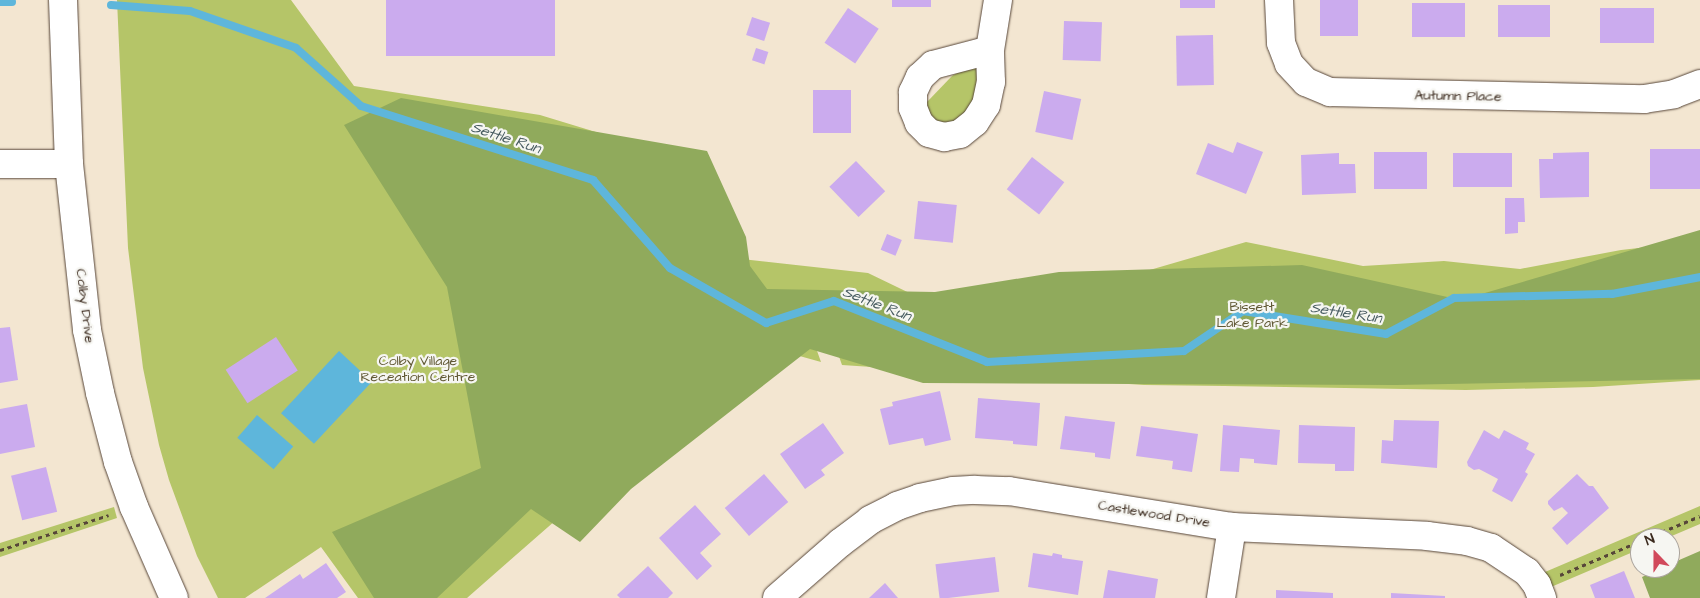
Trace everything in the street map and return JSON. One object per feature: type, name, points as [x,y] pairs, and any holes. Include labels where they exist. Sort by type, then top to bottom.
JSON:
[{"type":"street","name":"Colby Drive","points":[[63,0],[69,164],[87,330],[100,393],[118,462],[134,507],[174,598]]},
{"type":"street","points":[[990,50],[998,0]]},
{"type":"street","name":"Autumn Place","points":[[1279,0],[1281,43],[1288,64],[1306,82],[1330,92],[1644,99],[1674,94],[1700,84]]},
{"type":"street","points":[[0,164],[69,164]]},
{"type":"street","name":"Castlewood Drive","points":[[777,598],[840,543],[870,520],[897,506],[947,492],[975,490],[1008,491],[1232,527],[1427,536],[1467,541],[1492,548],[1508,558],[1527,572],[1539,591]]},
{"type":"street","points":[[1221,598],[1232,527]]},
{"type":"path","points":[[0,550],[134,507]]},
{"type":"path","points":[[1671,528],[1700,516]]},
{"type":"path","points":[[1539,591],[1630,546]]},
{"type":"green space","points":[[117,0],[291,0],[354,86],[540,115],[655,150],[715,256],[868,273],[926,301],[1136,274],[1246,242],[1363,266],[1444,261],[1520,269],[1621,250],[1700,241],[1700,380],[1593,387],[1466,390],[1144,385],[842,365],[822,308],[806,320],[821,362],[757,344],[467,598],[358,598],[321,547],[245,598],[218,598],[197,556],[169,480],[159,445],[143,368],[128,248]]},
{"type":"green space","points":[[970,65],[978,67],[975,95],[969,113],[961,123],[939,127],[930,117],[927,102],[952,76]]},
{"type":"green space","name":"Bissett Lake Park","points":[[401,98],[707,151],[746,237],[750,266],[767,289],[935,292],[1059,272],[1302,265],[1461,300],[1700,230],[1700,379],[1396,385],[923,383],[810,349],[631,489],[580,542],[531,509],[437,598],[374,598],[332,532],[481,468],[447,287],[344,125]]},
{"type":"green space","points":[[1700,506],[1700,524],[1680,532],[1680,528],[1648,528]]},
{"type":"green space","points":[[114,507],[117,518],[0,557],[0,543]]},
{"type":"green space","points":[[1630,536],[1630,553],[1551,587],[1545,572]]},
{"type":"green space","points":[[1700,551],[1700,598],[1650,598],[1642,578],[1680,578],[1680,560]]},
{"type":"water","points":[[339,351],[372,382],[314,444],[281,413]]},
{"type":"water","points":[[257,415],[293,446],[274,469],[237,438]]},
{"type":"building","points":[[386,0],[555,0],[555,56],[386,56]]},
{"type":"building","points":[[892,0],[931,0],[931,7],[892,7]]},
{"type":"building","points":[[1180,0],[1215,0],[1215,8],[1180,8]]},
{"type":"building","points":[[1320,0],[1358,0],[1358,36],[1320,36]]},
{"type":"building","points":[[1412,3],[1465,3],[1465,37],[1412,37]]},
{"type":"building","points":[[1498,5],[1550,5],[1550,37],[1498,37]]},
{"type":"building","points":[[848,8],[879,29],[855,64],[825,43]]},
{"type":"building","points":[[1600,8],[1654,8],[1654,43],[1600,43]]},
{"type":"building","points":[[752,17],[770,23],[764,41],[746,35]]},
{"type":"building","points":[[1064,21],[1102,22],[1101,61],[1063,60]]},
{"type":"building","points":[[1213,35],[1214,85],[1177,86],[1176,36]]},
{"type":"building","points":[[756,48],[768,52],[764,64],[752,60]]},
{"type":"building","points":[[813,90],[851,90],[851,133],[813,133]]},
{"type":"building","points":[[1044,91],[1081,99],[1072,140],[1035,132]]},
{"type":"building","points":[[1237,142],[1263,152],[1246,194],[1196,174],[1208,143],[1233,153]]},
{"type":"building","points":[[1650,149],[1700,149],[1700,189],[1650,189]]},
{"type":"building","points":[[1374,152],[1427,152],[1427,189],[1374,189]]},
{"type":"building","points":[[1589,152],[1589,197],[1540,198],[1539,159],[1553,159],[1553,153]]},
{"type":"building","points":[[1339,153],[1339,164],[1355,164],[1356,193],[1302,195],[1301,155]]},
{"type":"building","points":[[1453,153],[1512,153],[1512,187],[1453,187]]},
{"type":"building","points":[[1032,157],[1064,182],[1039,215],[1007,189]]},
{"type":"building","points":[[856,161],[885,191],[859,217],[829,187]]},
{"type":"building","points":[[1505,198],[1524,198],[1525,222],[1518,222],[1518,233],[1505,234]]},
{"type":"building","points":[[918,201],[957,205],[953,243],[914,239]]},
{"type":"building","points":[[887,234],[902,240],[895,256],[881,250]]},
{"type":"building","points":[[10,327],[18,380],[0,383],[0,328]]},
{"type":"building","points":[[276,337],[298,371],[247,403],[226,370]]},
{"type":"building","points":[[940,391],[951,440],[925,446],[923,438],[889,445],[880,409],[893,406],[892,402]]},
{"type":"building","points":[[978,398],[1040,403],[1037,446],[1013,444],[1013,441],[975,438]]},
{"type":"building","points":[[27,404],[35,447],[0,454],[0,409]]},
{"type":"building","points":[[1065,416],[1115,422],[1110,459],[1095,457],[1095,453],[1060,449]]},
{"type":"building","points":[[1394,420],[1439,421],[1437,468],[1381,463],[1382,440],[1393,441]]},
{"type":"building","points":[[823,423],[844,453],[821,470],[825,475],[805,489],[780,454]]},
{"type":"building","points":[[1223,425],[1280,430],[1277,465],[1254,463],[1254,459],[1240,458],[1239,472],[1220,471]]},
{"type":"building","points":[[1299,425],[1355,427],[1354,471],[1335,471],[1335,464],[1298,463]]},
{"type":"building","points":[[1141,426],[1198,434],[1192,472],[1172,469],[1173,461],[1136,456]]},
{"type":"building","points":[[1484,430],[1499,439],[1504,430],[1529,443],[1526,449],[1535,454],[1525,472],[1528,474],[1512,502],[1492,491],[1498,479],[1479,469],[1474,470],[1468,466],[1467,462]]},
{"type":"building","points":[[46,467],[57,512],[22,520],[11,476]]},
{"type":"building","points":[[764,474],[788,502],[749,536],[725,508]]},
{"type":"building","points":[[1577,474],[1589,486],[1593,486],[1609,508],[1567,545],[1552,528],[1568,513],[1562,507],[1554,511],[1548,504],[1548,501]]},
{"type":"building","points":[[695,505],[721,534],[700,553],[712,566],[697,580],[659,538]]},
{"type":"building","points":[[1033,553],[1052,556],[1053,553],[1062,555],[1062,558],[1083,561],[1078,595],[1028,587]]},
{"type":"building","points":[[995,557],[999,592],[940,598],[935,564]]},
{"type":"building","points":[[326,563],[346,592],[337,598],[265,598],[300,574],[303,579]]},
{"type":"building","points":[[648,566],[673,593],[668,598],[620,598],[617,595]]},
{"type":"building","points":[[1108,570],[1158,579],[1155,598],[1103,598]]},
{"type":"building","points":[[1624,571],[1635,598],[1595,598],[1590,585]]},
{"type":"building","points":[[885,583],[898,598],[869,598]]},
{"type":"building","points":[[1276,590],[1333,593],[1333,598],[1276,598]]},
{"type":"building","points":[[1391,593],[1445,596],[1445,598],[1391,598]]},
{"type":"waterway","name":"Settle Run","points":[[0,2],[12,2]]},
{"type":"waterway","name":"Settle Run","points":[[111,5],[190,11],[296,48],[361,106],[593,180],[670,268],[766,323],[834,301],[987,362],[1184,351],[1243,311],[1386,334],[1454,298],[1612,294],[1700,277]]},
{"type":"park label","name":"Colby Village Receation Centre","points":[[418,370]]}]
